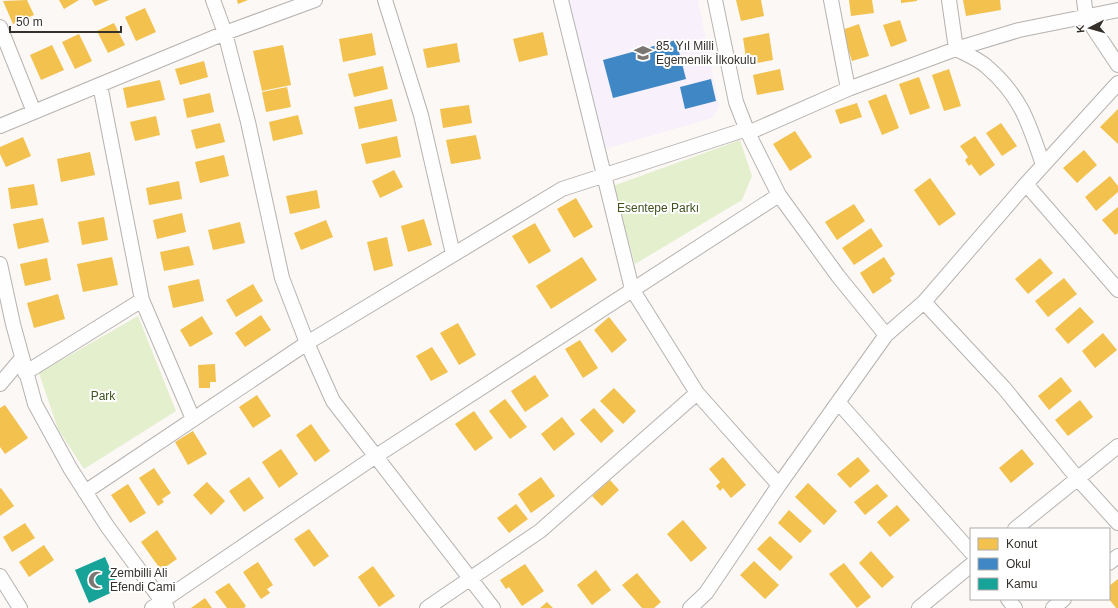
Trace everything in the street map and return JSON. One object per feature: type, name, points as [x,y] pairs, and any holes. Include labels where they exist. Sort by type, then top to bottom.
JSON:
[{"type":"street","points":[[213,0],[225,33],[248,122],[282,278],[307,343],[333,401],[493,608]]},
{"type":"street","points":[[0,126],[225,33],[315,0]]},
{"type":"street","points":[[385,0],[420,115],[453,254]]},
{"type":"street","points":[[561,0],[632,289],[697,393],[779,485]]},
{"type":"street","points":[[715,0],[736,102],[747,131],[779,195],[838,276],[886,335]]},
{"type":"street","points":[[831,0],[848,89]]},
{"type":"street","points":[[949,0],[956,49]]},
{"type":"street","points":[[1084,0],[1086,16],[1118,66]]},
{"type":"street","points":[[85,492],[307,343],[562,189],[747,131],[848,89],[956,49],[1019,30],[1118,10]]},
{"type":"street","points":[[0,27],[34,112]]},
{"type":"street","points":[[956,49],[985,65],[1008,88],[1021,106],[1043,165]]},
{"type":"street","points":[[690,608],[706,593],[779,485],[886,335],[924,302],[1026,184],[1118,83]]},
{"type":"street","points":[[100,85],[142,300],[193,419]]},
{"type":"street","points":[[1026,184],[1118,290]]},
{"type":"street","points":[[1,269],[26,374],[35,404],[70,468],[160,606],[376,456],[779,195]]},
{"type":"street","points":[[26,374],[142,300]]},
{"type":"street","points":[[924,302],[1004,388],[1078,479],[1118,523]]},
{"type":"street","points":[[0,384],[22,358]]},
{"type":"street","points":[[427,608],[540,531],[697,393]]},
{"type":"street","points":[[838,402],[970,551]]},
{"type":"street","points":[[1016,528],[1118,446]]},
{"type":"street","points":[[1110,562],[1118,556]]},
{"type":"street","points":[[919,608],[970,566]]},
{"type":"street","points":[[0,576],[20,608]]},
{"type":"street","points":[[1009,600],[1015,608]]},
{"type":"street","points":[[1053,608],[1063,600]]},
{"type":"shaded area","name":"85. Yıl Milli Egemenlik İlkokulu","points":[[566,0],[698,0],[719,107],[712,118],[602,150]]},
{"type":"green space","name":"Esentepe Parkı","points":[[740,140],[752,176],[742,200],[635,264],[613,186]]},
{"type":"green space","name":"Park","points":[[138,316],[176,411],[84,469],[58,429],[39,373]]},
{"type":"building: Konut","points":[[27,0],[34,15],[13,24],[3,1]]},
{"type":"building: Konut","points":[[59,0],[79,0],[64,9]]},
{"type":"building: Konut","points":[[92,0],[109,0],[95,6]]},
{"type":"building: Konut","points":[[237,0],[248,0],[238,4]]},
{"type":"building: Konut","points":[[736,0],[761,0],[764,16],[741,21]]},
{"type":"building: Konut","points":[[849,0],[872,0],[874,13],[851,16]]},
{"type":"building: Konut","points":[[901,0],[917,0],[917,1],[901,3]]},
{"type":"building: Konut","points":[[963,0],[1000,0],[1001,10],[966,16]]},
{"type":"building: Konut","points":[[145,8],[156,32],[136,41],[125,17]]},
{"type":"building: Konut","points":[[900,20],[907,41],[891,47],[883,25]]},
{"type":"building: Konut","points":[[114,23],[125,45],[108,53],[97,31]]},
{"type":"building: Konut","points":[[859,24],[869,56],[852,61],[842,30]]},
{"type":"building: Konut","points":[[543,32],[548,55],[519,62],[513,39]]},
{"type":"building: Konut","points":[[372,33],[376,55],[343,62],[339,39]]},
{"type":"building: Konut","points":[[769,33],[773,60],[747,65],[743,38]]},
{"type":"building: Konut","points":[[79,34],[92,61],[75,69],[62,42]]},
{"type":"building: Konut","points":[[457,43],[460,62],[427,68],[423,49]]},
{"type":"building: Konut","points":[[52,45],[64,70],[41,80],[30,55]]},
{"type":"building: Konut","points":[[283,45],[291,85],[262,91],[253,51]]},
{"type":"building: Konut","points":[[204,61],[208,77],[180,85],[175,69]]},
{"type":"building: Konut","points":[[383,66],[388,89],[354,97],[348,74]]},
{"type":"building: Konut","points":[[780,69],[784,90],[757,95],[753,75]]},
{"type":"building: Konut","points":[[949,69],[961,106],[944,111],[932,75]]},
{"type":"building: Konut","points":[[919,77],[930,108],[910,115],[899,84]]},
{"type":"building: Konut","points":[[160,80],[165,100],[127,108],[123,88]]},
{"type":"building: Konut","points":[[287,87],[291,107],[266,112],[262,92]]},
{"type":"building: Konut","points":[[210,93],[214,112],[187,118],[183,99]]},
{"type":"building: Konut","points":[[886,94],[899,128],[882,135],[868,101]]},
{"type":"building: Konut","points":[[392,99],[397,121],[359,129],[354,107]]},
{"type":"building: Konut","points":[[857,103],[862,117],[840,124],[835,110]]},
{"type":"building: Konut","points":[[469,105],[472,123],[443,128],[440,109]]},
{"type":"building: Konut","points":[[1118,109],[1118,144],[1100,127]]},
{"type":"building: Konut","points":[[298,115],[303,134],[273,141],[269,122]]},
{"type":"building: Konut","points":[[156,116],[160,135],[135,141],[130,122]]},
{"type":"building: Konut","points":[[220,123],[225,142],[196,149],[191,130]]},
{"type":"building: Konut","points":[[1001,123],[1017,146],[1002,156],[986,133]]},
{"type":"building: Konut","points":[[795,131],[812,157],[790,171],[773,144]]},
{"type":"building: Konut","points":[[476,135],[481,159],[451,164],[446,140]]},
{"type":"building: Konut","points":[[397,136],[401,157],[366,164],[361,144]]},
{"type":"building: Konut","points":[[975,136],[995,165],[980,176],[971,164],[969,166],[965,160],[968,157],[960,146]]},
{"type":"building: Konut","points":[[23,137],[31,156],[6,167],[0,154],[0,147]]},
{"type":"building: Konut","points":[[1084,150],[1097,165],[1077,183],[1063,168]]},
{"type":"building: Konut","points":[[90,152],[95,175],[61,182],[57,159]]},
{"type":"building: Konut","points":[[224,155],[229,176],[200,183],[195,162]]},
{"type":"building: Konut","points":[[394,170],[403,187],[380,198],[372,181]]},
{"type":"building: Konut","points":[[1110,176],[1118,186],[1118,192],[1096,211],[1085,197]]},
{"type":"building: Konut","points":[[930,178],[956,214],[939,226],[914,190]]},
{"type":"building: Konut","points":[[179,181],[182,199],[149,205],[146,188]]},
{"type":"building: Konut","points":[[34,184],[38,205],[11,209],[8,188]]},
{"type":"building: Konut","points":[[317,190],[320,208],[290,214],[286,196]]},
{"type":"building: Konut","points":[[576,198],[593,227],[574,238],[557,209]]},
{"type":"building: Konut","points":[[854,204],[865,221],[837,240],[825,222]]},
{"type":"building: Konut","points":[[1118,207],[1118,233],[1115,235],[1102,220]]},
{"type":"building: Konut","points":[[182,213],[186,232],[157,239],[153,220]]},
{"type":"building: Konut","points":[[104,217],[108,240],[82,245],[78,222]]},
{"type":"building: Konut","points":[[43,218],[49,242],[18,249],[13,224]]},
{"type":"building: Konut","points":[[424,219],[432,245],[408,252],[401,226]]},
{"type":"building: Konut","points":[[326,220],[333,237],[301,250],[294,233]]},
{"type":"building: Konut","points":[[240,222],[245,243],[213,250],[208,230]]},
{"type":"building: Konut","points":[[535,223],[551,251],[529,264],[512,236]]},
{"type":"building: Konut","points":[[871,228],[883,246],[854,265],[842,248]]},
{"type":"building: Konut","points":[[387,237],[393,266],[374,271],[367,242]]},
{"type":"building: Konut","points":[[189,246],[194,265],[164,271],[160,252]]},
{"type":"building: Konut","points":[[112,257],[118,285],[83,292],[77,264]]},
{"type":"building: Konut","points":[[582,257],[597,280],[551,309],[536,286]]},
{"type":"building: Konut","points":[[884,257],[895,274],[890,278],[892,281],[873,294],[860,273]]},
{"type":"building: Konut","points":[[47,258],[51,280],[25,286],[20,264]]},
{"type":"building: Konut","points":[[1040,258],[1053,273],[1028,294],[1015,279]]},
{"type":"building: Konut","points":[[1064,278],[1077,294],[1048,317],[1035,301]]},
{"type":"building: Konut","points":[[199,279],[204,301],[173,308],[168,286]]},
{"type":"building: Konut","points":[[253,284],[263,301],[236,317],[226,300]]},
{"type":"building: Konut","points":[[58,294],[65,319],[34,328],[27,303]]},
{"type":"building: Konut","points":[[1080,307],[1094,322],[1068,344],[1055,329]]},
{"type":"building: Konut","points":[[261,315],[271,330],[245,347],[235,333]]},
{"type":"building: Konut","points":[[202,316],[213,334],[190,347],[180,330]]},
{"type":"building: Konut","points":[[609,317],[627,340],[612,353],[594,330]]},
{"type":"building: Konut","points":[[458,323],[476,355],[459,365],[440,333]]},
{"type":"building: Konut","points":[[1103,333],[1117,350],[1095,368],[1082,351]]},
{"type":"building: Konut","points":[[580,340],[598,368],[583,378],[565,349]]},
{"type":"building: Konut","points":[[432,347],[448,372],[431,381],[416,356]]},
{"type":"building: Konut","points":[[215,364],[216,382],[210,382],[210,388],[199,388],[198,365]]},
{"type":"building: Konut","points":[[535,375],[549,396],[525,412],[511,391]]},
{"type":"building: Konut","points":[[1061,377],[1072,391],[1049,410],[1038,396]]},
{"type":"building: Konut","points":[[614,388],[636,411],[623,424],[600,401]]},
{"type":"building: Konut","points":[[257,395],[271,416],[253,428],[239,407]]},
{"type":"building: Konut","points":[[505,399],[527,427],[510,439],[489,411]]},
{"type":"building: Konut","points":[[1080,400],[1093,417],[1068,436],[1055,420]]},
{"type":"building: Konut","points":[[5,405],[28,438],[5,454],[0,447],[0,408]]},
{"type":"building: Konut","points":[[594,408],[614,431],[601,443],[580,420]]},
{"type":"building: Konut","points":[[474,411],[493,438],[475,451],[455,424]]},
{"type":"building: Konut","points":[[562,417],[575,434],[554,451],[541,434]]},
{"type":"building: Konut","points":[[311,424],[330,451],[315,462],[296,435]]},
{"type":"building: Konut","points":[[193,431],[207,454],[188,465],[175,442]]},
{"type":"building: Konut","points":[[281,449],[298,474],[279,488],[262,462]]},
{"type":"building: Konut","points":[[1022,449],[1034,464],[1011,483],[999,468]]},
{"type":"building: Konut","points":[[723,457],[746,485],[731,498],[723,488],[720,491],[716,486],[720,482],[709,469]]},
{"type":"building: Konut","points":[[858,457],[870,471],[850,488],[837,474]]},
{"type":"building: Konut","points":[[154,468],[171,493],[162,499],[164,502],[158,506],[139,478]]},
{"type":"building: Konut","points":[[249,477],[264,498],[244,512],[229,491]]},
{"type":"building: Konut","points":[[541,477],[555,496],[531,513],[518,494]]},
{"type":"building: Konut","points":[[610,480],[619,490],[602,506],[592,496]]},
{"type":"building: Konut","points":[[207,482],[225,501],[211,515],[193,495]]},
{"type":"building: Konut","points":[[808,483],[837,511],[824,525],[795,497]]},
{"type":"building: Konut","points":[[128,484],[146,513],[130,523],[111,495]]},
{"type":"building: Konut","points":[[877,484],[888,496],[865,515],[854,502]]},
{"type":"building: Konut","points":[[1,488],[14,506],[0,516],[0,489]]},
{"type":"building: Konut","points":[[516,504],[528,519],[509,533],[497,518]]},
{"type":"building: Konut","points":[[897,505],[910,520],[890,537],[877,522]]},
{"type":"building: Konut","points":[[789,510],[812,531],[800,543],[778,523]]},
{"type":"building: Konut","points":[[683,520],[707,548],[691,562],[667,534]]},
{"type":"building: Konut","points":[[25,523],[35,538],[12,552],[3,537]]},
{"type":"building: Konut","points":[[309,529],[329,556],[314,567],[294,539]]},
{"type":"building: Konut","points":[[157,530],[177,559],[161,570],[141,542]]},
{"type":"building: Konut","points":[[770,536],[793,557],[780,571],[757,549]]},
{"type":"building: Konut","points":[[44,545],[54,560],[29,577],[19,562]]},
{"type":"building: Konut","points":[[871,551],[894,577],[882,588],[859,563]]},
{"type":"building: Konut","points":[[754,561],[779,585],[765,599],[740,575]]},
{"type":"building: Konut","points":[[258,562],[273,585],[267,589],[270,593],[261,599],[243,572]]},
{"type":"building: Konut","points":[[844,563],[871,597],[857,608],[829,574]]},
{"type":"building: Konut","points":[[525,564],[544,591],[522,606],[509,587],[506,589],[500,580]]},
{"type":"building: Konut","points":[[373,566],[395,596],[379,607],[358,577]]},
{"type":"building: Konut","points":[[596,570],[611,590],[592,605],[577,585]]},
{"type":"building: Konut","points":[[637,573],[661,602],[654,608],[642,608],[622,585]]},
{"type":"building: Konut","points":[[1118,579],[1118,608],[1116,608],[1110,600],[1110,585]]},
{"type":"building: Konut","points":[[229,583],[246,606],[244,608],[227,608],[215,592]]},
{"type":"building: Konut","points":[[205,598],[212,608],[191,608]]},
{"type":"building: Konut","points":[[547,602],[553,608],[540,608]]},
{"type":"building: Okul","points":[[676,40],[686,79],[613,98],[603,60]]},
{"type":"building: Okul","points":[[711,79],[716,101],[685,109],[680,87]]},
{"type":"building: Kamu","name":"Zembilli Ali Efendi Cami","points":[[105,557],[119,589],[89,603],[75,570]]},
{"type":"place","name":"85. Yıl Milli Egemenlik İlkokulu","points":[[643,53]]},
{"type":"place","name":"Zembilli Ali Efendi Cami","points":[[97,580]]}]
